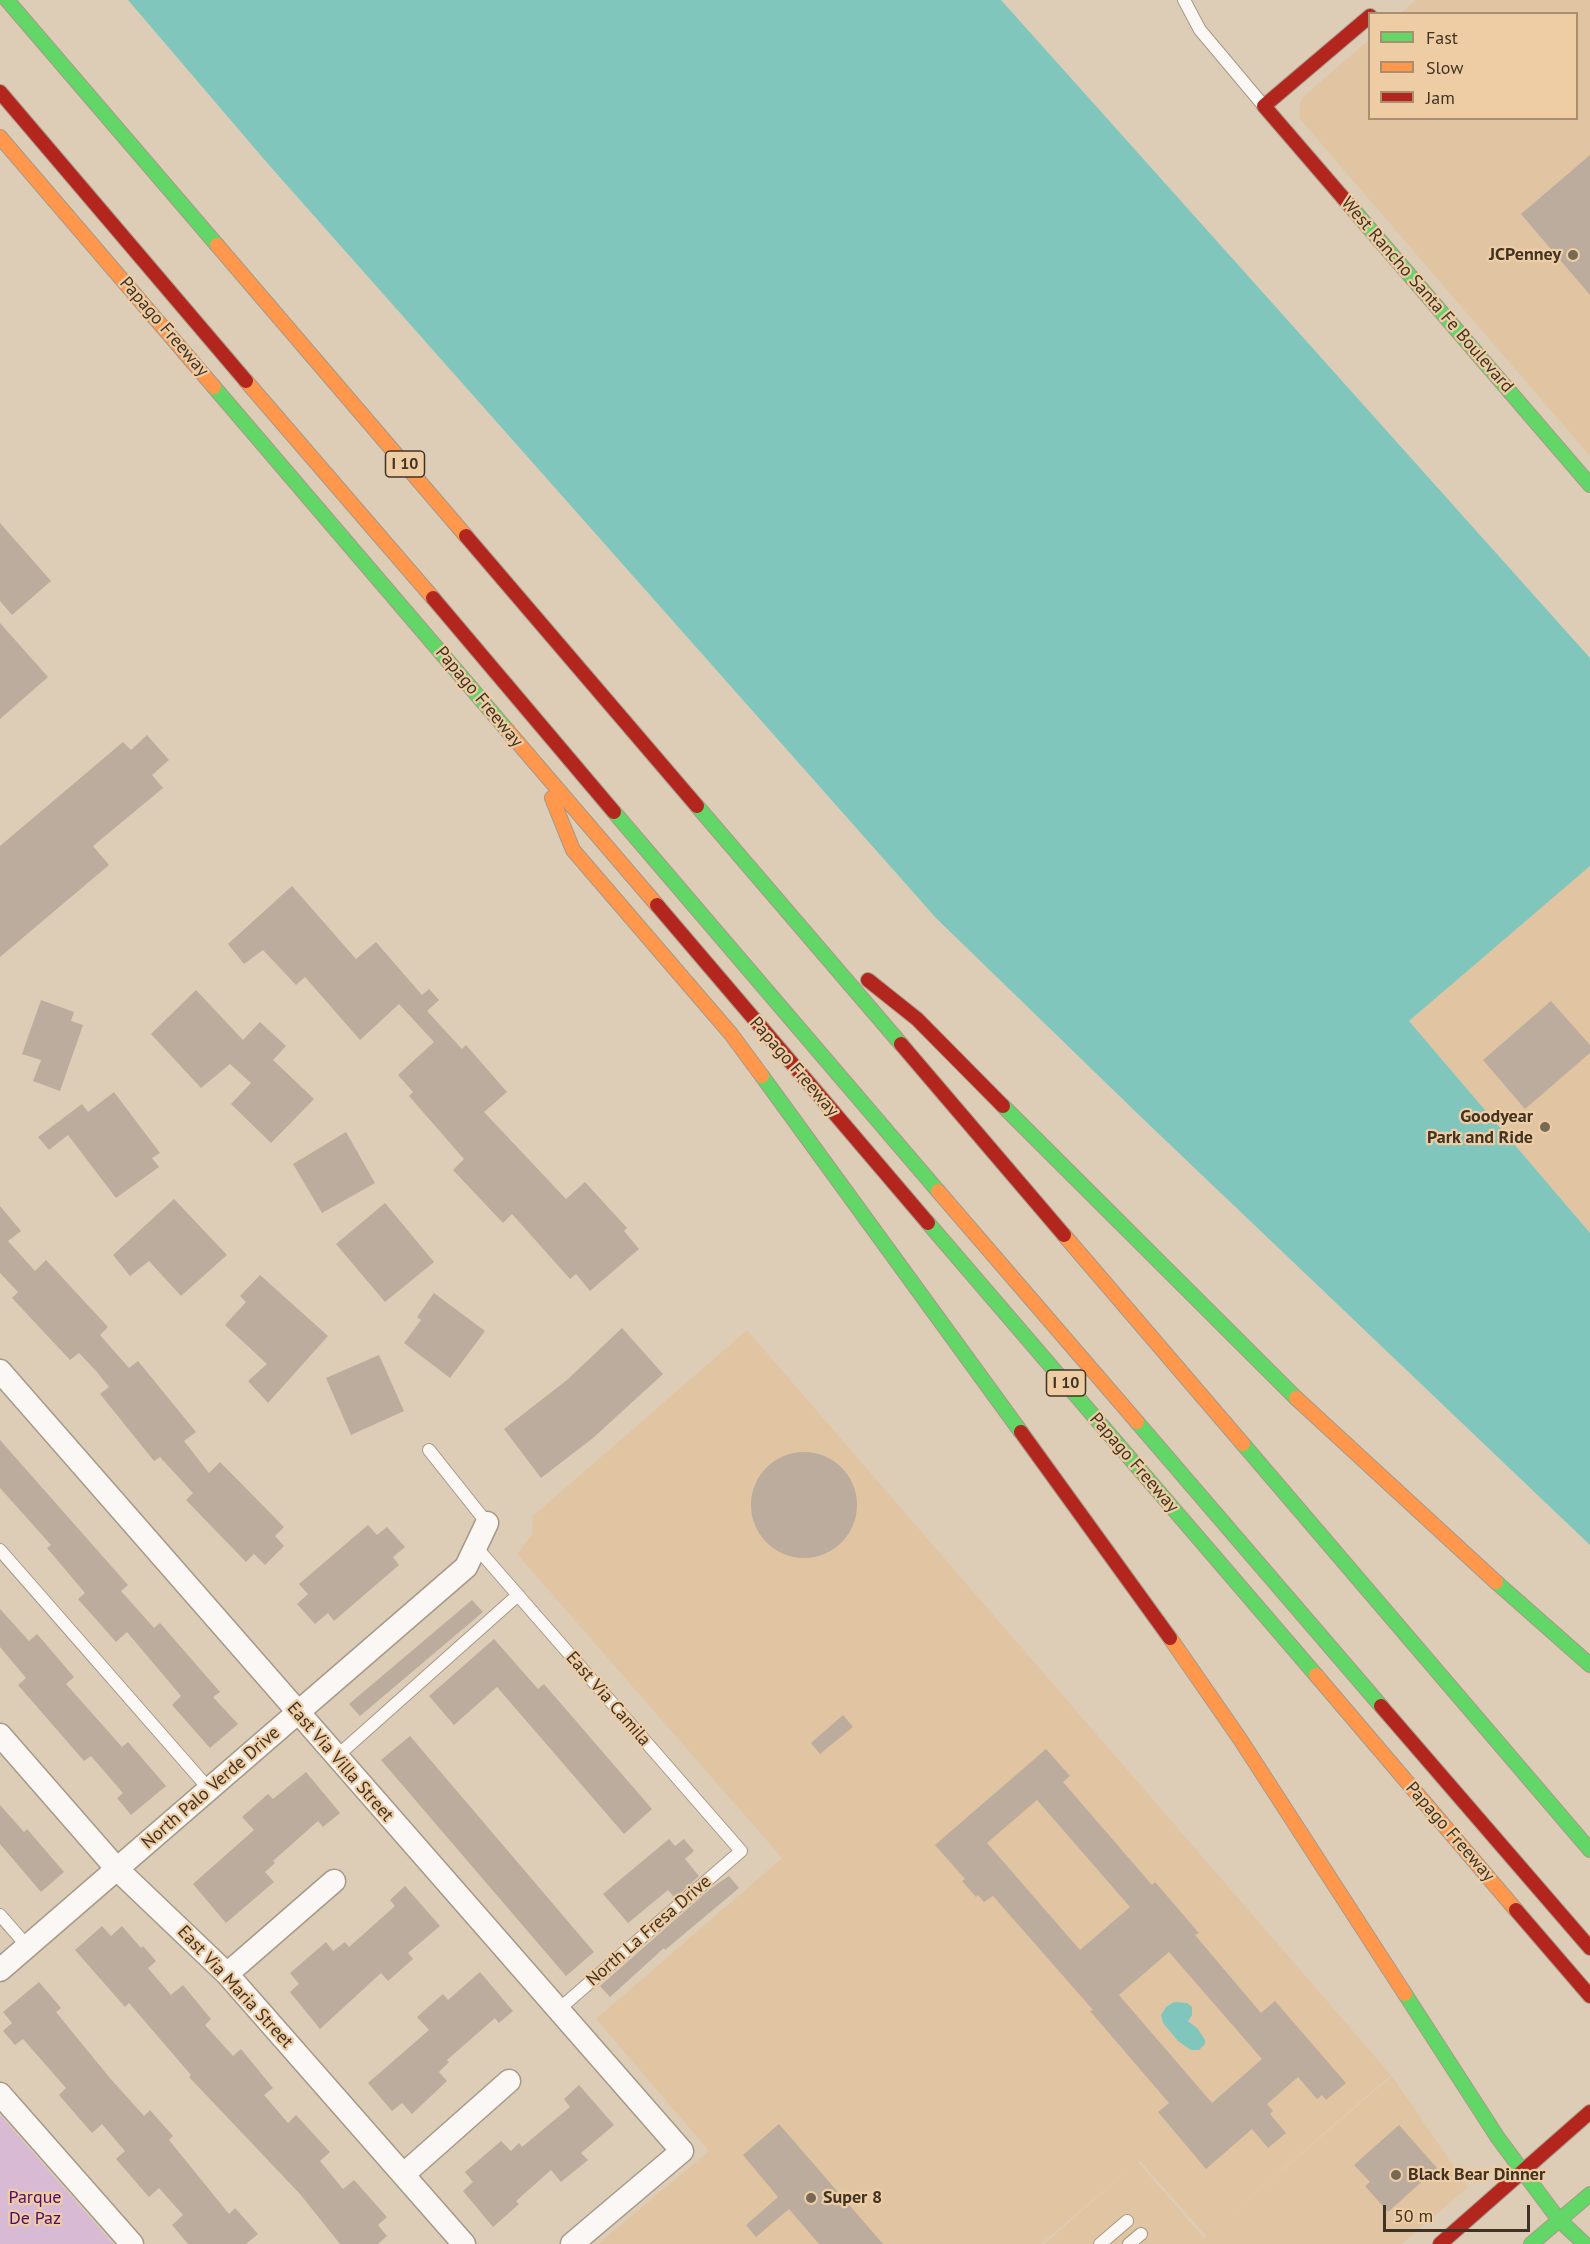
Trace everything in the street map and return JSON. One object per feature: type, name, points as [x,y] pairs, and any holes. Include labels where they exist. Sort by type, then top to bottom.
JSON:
[{"type":"main road","name":"I 10","points":[[7,0],[804,928],[1590,1850]]},
{"type":"main road","points":[[1264,106],[1368,17]]},
{"type":"main road","points":[[0,92],[1076,1352],[1590,1948]]},
{"type":"main road","name":"West Rancho Santa Fe Boulevard","points":[[1264,106],[1590,485]]},
{"type":"main road","name":"Papago Freeway","points":[[0,137],[1590,1996]]},
{"type":"main road","points":[[541,771],[573,850],[731,1034],[1141,1597],[1240,1740],[1521,2170],[1559,2220],[1585,2244]]},
{"type":"main road","points":[[804,928],[917,1019],[1280,1383],[1440,1532],[1590,1665]]},
{"type":"main road","points":[[1440,2244],[1521,2170],[1590,2112]]},
{"type":"main road","points":[[1531,2244],[1590,2194]]},
{"type":"street","name":"East Via Villa Street","points":[[0,1371],[682,2151],[572,2244]]},
{"type":"street","name":"North Palo Verde Drive","points":[[0,1970],[466,1567],[487,1522]]},
{"type":"street","name":"East Via Maria Street","points":[[0,1735],[117,1869],[227,1974],[464,2244]]},
{"type":"street","points":[[227,1974],[334,1881]]},
{"type":"street","points":[[404,2174],[509,2081]]},
{"type":"street","points":[[0,2094],[132,2244]]},
{"type":"lane","points":[[1184,0],[1200,30],[1264,106]]},
{"type":"lane","points":[[429,1450],[487,1522]]},
{"type":"lane","name":"East Via Camila","points":[[476,1547],[741,1851]]},
{"type":"lane","points":[[0,1551],[209,1789]]},
{"type":"lane","points":[[336,1757],[518,1595]]},
{"type":"lane","name":"North La Fresa Drive","points":[[558,2010],[741,1851]]},
{"type":"lane","points":[[0,1915],[28,1947]]},
{"type":"lane","points":[[1100,2244],[1127,2221]]},
{"type":"lane","points":[[1129,2244],[1140,2234]]},
{"type":"shaded area","points":[[1416,0],[1590,0],[1590,456],[1299,118],[1300,103],[1305,95],[1368,41],[1368,120],[1578,120],[1578,12],[1402,12]]},
{"type":"shaded area","name":"Goodyear Park and Ride","points":[[1590,866],[1590,1233],[1409,1021]]},
{"type":"shaded area","points":[[747,1330],[1391,2075],[1216,2227],[1392,2076],[1468,2187],[1402,2244],[1044,2244],[1133,2166],[1041,2244],[598,2244],[709,2151],[596,2019],[782,1858],[517,1554],[532,1535],[533,1516]],"holes":[[[1140,2161],[1206,2236],[1204,2238],[1138,2162]]]},
{"type":"green space","name":"Parque De Paz","points":[[0,2115],[113,2244],[0,2244]]},
{"type":"water","points":[[128,0],[1001,0],[1590,658],[1590,866],[1409,1021],[1590,1233],[1590,1545],[936,918],[269,165]]},
{"type":"water","points":[[1174,2002],[1187,2003],[1192,2007],[1192,2015],[1188,2021],[1198,2029],[1205,2040],[1205,2044],[1199,2050],[1191,2050],[1178,2041],[1163,2023],[1161,2015],[1166,2007]]},
{"type":"building","name":"JCPenney","points":[[1590,155],[1590,295],[1521,214]]},
{"type":"building","points":[[0,523],[51,581],[12,615],[0,601]]},
{"type":"building","points":[[0,623],[48,677],[0,719]]},
{"type":"building","points":[[147,735],[169,760],[152,775],[163,788],[93,846],[109,865],[0,957],[0,846],[123,742],[131,750]]},
{"type":"building","points":[[292,886],[356,959],[376,942],[422,995],[429,989],[439,1000],[427,1011],[462,1049],[466,1045],[507,1092],[484,1112],[566,1199],[585,1182],[627,1228],[624,1231],[639,1249],[590,1291],[576,1274],[570,1279],[512,1214],[503,1223],[453,1170],[464,1159],[409,1096],[413,1092],[398,1075],[434,1042],[399,1004],[360,1040],[305,977],[296,985],[263,950],[244,964],[228,944]]},
{"type":"building","points":[[196,990],[243,1040],[260,1022],[286,1046],[273,1060],[314,1099],[271,1143],[231,1104],[251,1083],[230,1064],[201,1088],[151,1034]]},
{"type":"building","points":[[41,1000],[74,1012],[71,1021],[83,1025],[60,1091],[33,1081],[41,1060],[22,1054]]},
{"type":"building","points":[[1551,1001],[1590,1045],[1590,1053],[1525,1109],[1483,1060]]},
{"type":"building","points":[[114,1092],[160,1153],[152,1158],[159,1167],[116,1198],[68,1135],[49,1150],[38,1137],[82,1104],[88,1112]]},
{"type":"building","points":[[346,1132],[375,1183],[322,1213],[293,1164]]},
{"type":"building","points":[[174,1199],[227,1255],[181,1296],[149,1261],[130,1276],[113,1255]]},
{"type":"building","points":[[385,1203],[434,1262],[385,1302],[336,1244]]},
{"type":"building","points":[[0,1206],[21,1231],[8,1241],[35,1271],[46,1260],[108,1327],[100,1335],[129,1368],[138,1361],[196,1432],[184,1441],[209,1473],[220,1462],[284,1527],[275,1536],[284,1546],[265,1565],[254,1554],[246,1562],[186,1500],[193,1493],[160,1457],[154,1461],[100,1394],[109,1387],[97,1372],[79,1353],[70,1360],[12,1298],[18,1292],[0,1273]]},
{"type":"building","points":[[260,1275],[328,1336],[268,1403],[248,1381],[267,1364],[225,1325],[246,1302],[240,1296]]},
{"type":"building","points":[[434,1293],[485,1331],[450,1378],[404,1343],[421,1320],[417,1317]]},
{"type":"building","points":[[622,1328],[663,1374],[593,1438],[541,1478],[504,1429],[567,1380]]},
{"type":"building","points":[[379,1355],[404,1411],[351,1435],[326,1378]]},
{"type":"building","points":[[0,1440],[128,1585],[121,1591],[154,1628],[160,1623],[220,1692],[213,1697],[238,1724],[210,1748],[172,1705],[181,1696],[127,1632],[116,1642],[78,1599],[85,1593],[47,1548],[51,1545],[0,1488]]},
{"type":"building","points":[[804,1452],[824,1456],[841,1468],[853,1485],[857,1505],[853,1525],[841,1542],[824,1554],[804,1558],[784,1554],[767,1542],[755,1525],[751,1505],[755,1485],[767,1468],[784,1456]]},
{"type":"building","points":[[368,1525],[377,1535],[387,1527],[405,1547],[393,1557],[399,1565],[334,1621],[328,1613],[315,1624],[297,1604],[308,1594],[299,1584]]},
{"type":"building","points":[[472,1600],[483,1612],[360,1716],[349,1704]]},
{"type":"building","points":[[0,1609],[29,1641],[37,1634],[74,1677],[66,1684],[122,1747],[128,1742],[166,1786],[131,1815],[117,1798],[123,1793],[91,1756],[84,1761],[18,1685],[26,1678],[0,1647]]},
{"type":"building","points":[[494,1639],[538,1689],[544,1684],[652,1809],[624,1834],[497,1687],[454,1725],[429,1696]]},
{"type":"building","points":[[843,1715],[853,1727],[820,1754],[811,1743]]},
{"type":"building","points":[[410,1736],[594,1952],[566,1976],[381,1760]]},
{"type":"building","points":[[1046,1749],[1070,1776],[1063,1782],[1152,1885],[1155,1882],[1199,1933],[1195,1935],[1261,2013],[1275,2001],[1346,2083],[1326,2100],[1322,2095],[1317,2099],[1298,2077],[1267,2104],[1273,2111],[1270,2114],[1286,2133],[1268,2148],[1252,2129],[1206,2169],[1158,2112],[1169,2103],[1090,2011],[1093,2010],[993,1896],[984,1902],[978,1895],[976,1897],[962,1881],[965,1879],[935,1845]],"holes":[[[1037,1800],[1130,1907],[1080,1950],[987,1843]],[[1169,1952],[1262,2059],[1212,2103],[1119,1995]]]},
{"type":"building","points":[[306,1772],[340,1813],[323,1827],[318,1821],[273,1861],[275,1863],[265,1872],[274,1882],[226,1923],[193,1884],[254,1830],[242,1817],[268,1794],[273,1799]]},
{"type":"building","points":[[0,1805],[24,1832],[27,1829],[64,1872],[41,1892],[0,1844]]},
{"type":"building","points":[[669,1839],[675,1846],[684,1839],[694,1851],[685,1859],[699,1876],[675,1898],[668,1890],[628,1923],[603,1894]]},
{"type":"building","points":[[729,1876],[739,1888],[665,1950],[664,1948],[610,1997],[600,1986],[710,1889]]},
{"type":"building","points":[[405,1886],[440,1926],[408,1953],[413,1959],[388,1981],[381,1973],[320,2029],[290,1992],[299,1984],[290,1973],[326,1942],[333,1951],[345,1942],[349,1947],[395,1906],[390,1900]]},
{"type":"building","points":[[102,1926],[111,1936],[122,1926],[141,1948],[143,1946],[156,1961],[148,1968],[171,1995],[183,1985],[211,2019],[205,2025],[233,2056],[241,2049],[273,2088],[264,2095],[288,2123],[296,2115],[330,2152],[320,2161],[343,2189],[354,2180],[387,2217],[378,2225],[387,2236],[378,2244],[340,2244],[300,2194],[189,2077],[191,2075],[129,2003],[125,2007],[75,1950]]},
{"type":"building","points":[[480,1972],[513,2011],[499,2023],[495,2018],[447,2060],[449,2062],[439,2072],[447,2081],[412,2114],[402,2103],[392,2111],[368,2083],[429,2030],[417,2017],[443,1994],[448,2000]]},
{"type":"building","points":[[39,1982],[61,2008],[56,2012],[109,2077],[144,2116],[150,2110],[173,2136],[169,2140],[229,2214],[235,2208],[258,2234],[246,2244],[188,2244],[172,2225],[183,2215],[159,2188],[149,2197],[116,2159],[125,2151],[102,2124],[92,2133],[59,2095],[66,2088],[23,2039],[15,2045],[3,2031],[12,2023],[3,2012]]},
{"type":"building","points":[[579,2085],[614,2125],[581,2153],[588,2160],[561,2182],[551,2170],[516,2201],[519,2204],[493,2227],[463,2191],[473,2182],[465,2172],[501,2141],[511,2151],[519,2143],[522,2147],[570,2107],[564,2099]]},
{"type":"building","name":"Super 8","points":[[779,2124],[883,2244],[819,2244],[789,2209],[756,2237],[746,2225],[778,2197],[743,2155]]},
{"type":"building","name":"Black Bear Dinner","points":[[1399,2125],[1437,2168],[1388,2212],[1365,2186],[1370,2182],[1354,2165]]},
{"type":"traffic: fast","points":[[7,0],[217,245]]},
{"type":"traffic: fast","points":[[1351,207],[1590,485]]},
{"type":"traffic: fast","points":[[214,387],[507,730]]},
{"type":"traffic: fast","points":[[697,806],[901,1044]]},
{"type":"traffic: fast","points":[[614,812],[938,1191]]},
{"type":"traffic: fast","points":[[762,1076],[1021,1432]]},
{"type":"traffic: fast","points":[[1003,1106],[1296,1398]]},
{"type":"traffic: fast","points":[[928,1223],[1316,1675]]},
{"type":"traffic: fast","points":[[1137,1422],[1381,1706]]},
{"type":"traffic: fast","points":[[1243,1444],[1590,1850]]},
{"type":"traffic: fast","points":[[1496,1582],[1590,1665]]},
{"type":"traffic: fast","points":[[1405,1994],[1498,2138],[1559,2220],[1585,2244]]},
{"type":"traffic: fast","points":[[1531,2244],[1590,2194]]},
{"type":"traffic: slow","points":[[0,137],[214,387]]},
{"type":"traffic: slow","points":[[217,245],[466,536]]},
{"type":"traffic: slow","points":[[246,381],[433,598]]},
{"type":"traffic: slow","points":[[507,730],[657,905]]},
{"type":"traffic: slow","points":[[552,798],[573,850],[731,1034],[762,1076]]},
{"type":"traffic: slow","points":[[938,1191],[1137,1422]]},
{"type":"traffic: slow","points":[[1064,1235],[1243,1444]]},
{"type":"traffic: slow","points":[[1296,1398],[1496,1582]]},
{"type":"traffic: slow","points":[[1170,1638],[1240,1739],[1405,1994]]},
{"type":"traffic: slow","points":[[1316,1675],[1516,1910]]},
{"type":"traffic: jam","points":[[1351,207],[1264,106],[1368,18]]},
{"type":"traffic: jam","points":[[0,92],[246,381]]},
{"type":"traffic: jam","points":[[466,536],[697,806]]},
{"type":"traffic: jam","points":[[433,598],[614,812]]},
{"type":"traffic: jam","points":[[657,905],[928,1223]]},
{"type":"traffic: jam","points":[[868,980],[917,1019],[1003,1106]]},
{"type":"traffic: jam","points":[[901,1044],[1064,1235]]},
{"type":"traffic: jam","points":[[1021,1432],[1170,1638]]},
{"type":"traffic: jam","points":[[1381,1706],[1590,1948]]},
{"type":"traffic: jam","points":[[1516,1910],[1590,1996]]},
{"type":"traffic: jam","points":[[1440,2244],[1590,2112]]},
{"type":"place","name":"JCPenney","points":[[1573,255]]},
{"type":"place","name":"Goodyear Park and Ride","points":[[1545,1127]]},
{"type":"place","name":"Black Bear Dinner","points":[[1396,2175]]},
{"type":"place","name":"Super 8","points":[[811,2198]]}]
